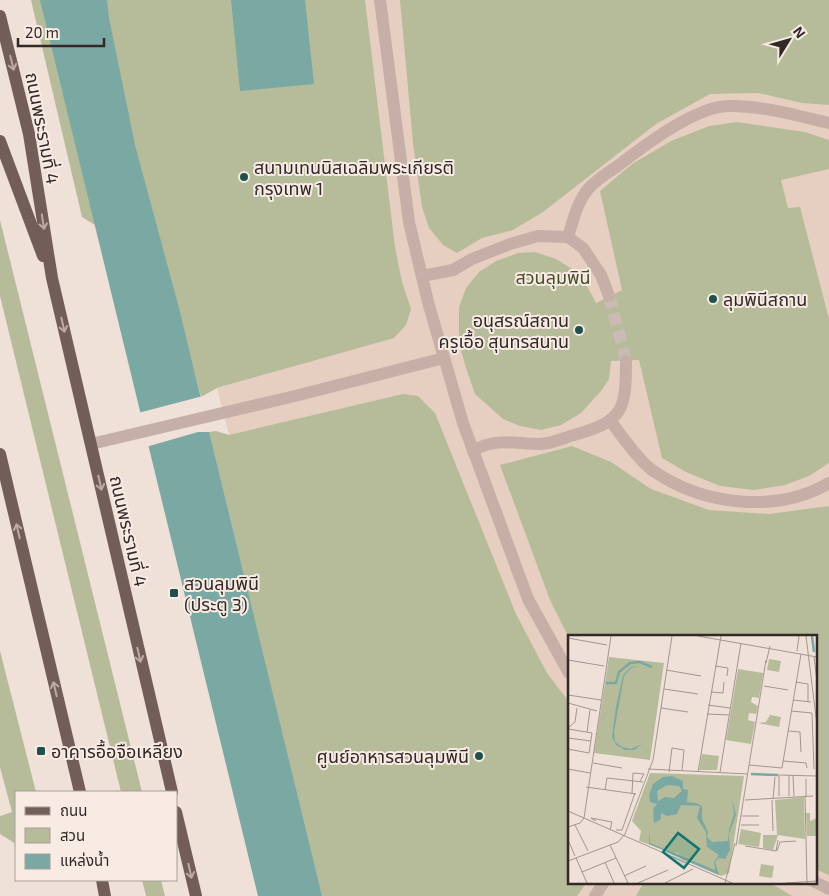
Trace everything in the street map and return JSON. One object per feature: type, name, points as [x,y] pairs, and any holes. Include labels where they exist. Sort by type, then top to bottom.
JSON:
[{"type":"main road","name":"ถนนพระรามที่ 4","points":[[0,16],[30,134],[52,278],[172,791]]},
{"type":"main road","name":"ถนนพระรามที่ 4","points":[[0,141],[52,278]]},
{"type":"main road","points":[[0,454],[80,791]]},
{"type":"main road","points":[[178,820],[196,896]]},
{"type":"main road","points":[[102,881],[105,896]]},
{"type":"street","points":[[380,0],[409,222],[462,423],[528,599],[568,671]]},
{"type":"street","points":[[568,237],[578,206],[589,188],[647,144],[708,110],[727,106],[758,109],[829,123]]},
{"type":"street","points":[[422,276],[453,270],[472,259],[510,244],[538,236],[568,237],[583,248],[601,275],[609,296]]},
{"type":"street","points":[[91,444],[444,358]]},
{"type":"street","points":[[473,451],[482,445],[494,442],[542,444],[598,428],[618,415],[626,390],[626,361]]},
{"type":"street","points":[[610,420],[653,472],[680,486],[712,498],[766,502],[795,498],[829,483]]},
{"type":"street","points":[[816,882],[829,888]]},
{"type":"street","points":[[594,896],[603,884]]},
{"type":"green space","name":"สวนลุมพินี","points":[[31,0],[829,0],[829,896],[263,896],[241,564],[209,432],[216,431],[229,435],[289,368],[217,388],[201,397],[168,270],[82,217]]},
{"type":"green space","points":[[0,220],[142,791],[121,791],[0,296]]},
{"type":"green space","points":[[0,651],[36,791],[15,791],[15,843],[0,834],[0,816],[12,812],[0,767]]},
{"type":"green space","points":[[142,881],[161,881],[165,896],[146,896]]},
{"type":"shaded area","points":[[365,0],[400,0],[413,143],[422,207],[429,228],[443,245],[457,253],[482,238],[513,230],[543,212],[656,124],[710,94],[759,93],[802,103],[829,105],[829,140],[805,132],[737,122],[709,126],[671,141],[632,164],[600,191],[622,290],[596,303],[587,286],[572,269],[556,259],[535,252],[518,253],[496,261],[479,272],[466,288],[459,307],[459,343],[475,394],[503,419],[520,426],[541,430],[561,425],[581,413],[609,379],[611,361],[639,360],[662,458],[686,472],[720,486],[754,490],[785,485],[809,476],[829,463],[829,506],[769,514],[709,510],[651,489],[611,462],[572,446],[500,465],[550,600],[568,636],[568,701],[547,673],[516,614],[435,413],[418,396],[403,394],[229,435],[217,388],[394,338],[406,325],[411,309],[402,282],[395,247]]},
{"type":"shaded area","points":[[829,169],[829,319],[800,207],[788,208],[781,180]]},
{"type":"shaded area","points":[[816,869],[829,875],[829,896],[792,896],[772,884],[816,884]]},
{"type":"shaded area","points":[[586,884],[643,884],[636,896],[577,896]]},
{"type":"water","points":[[40,0],[107,0],[135,145],[179,308],[322,896],[258,896]]},
{"type":"water","points":[[231,0],[305,0],[314,84],[240,91]]},
{"type":"pier","points":[[203,396],[211,432],[198,432],[146,447],[138,413]]},
{"type":"tunnel","points":[[609,296],[626,361]]},
{"type":"place","name":"สนามเทนนิสเฉลิมพระเกียรติ กรุงเทพ 1","points":[[244,177]]},
{"type":"place","name":"ลุมพินีสถาน","points":[[713,299]]},
{"type":"place","name":"อนุสรณ์สถาน ครูเอื้อ สุนทรสนาน","points":[[579,330]]},
{"type":"place","name":"สวนลุมพินี (ประตู 3)","points":[[174,593]]},
{"type":"place","name":"อาคารอื้อจือเหลียง","points":[[41,751]]},
{"type":"place","name":"ศูนย์อาหารสวนลุมพินี","points":[[479,756]]}]
